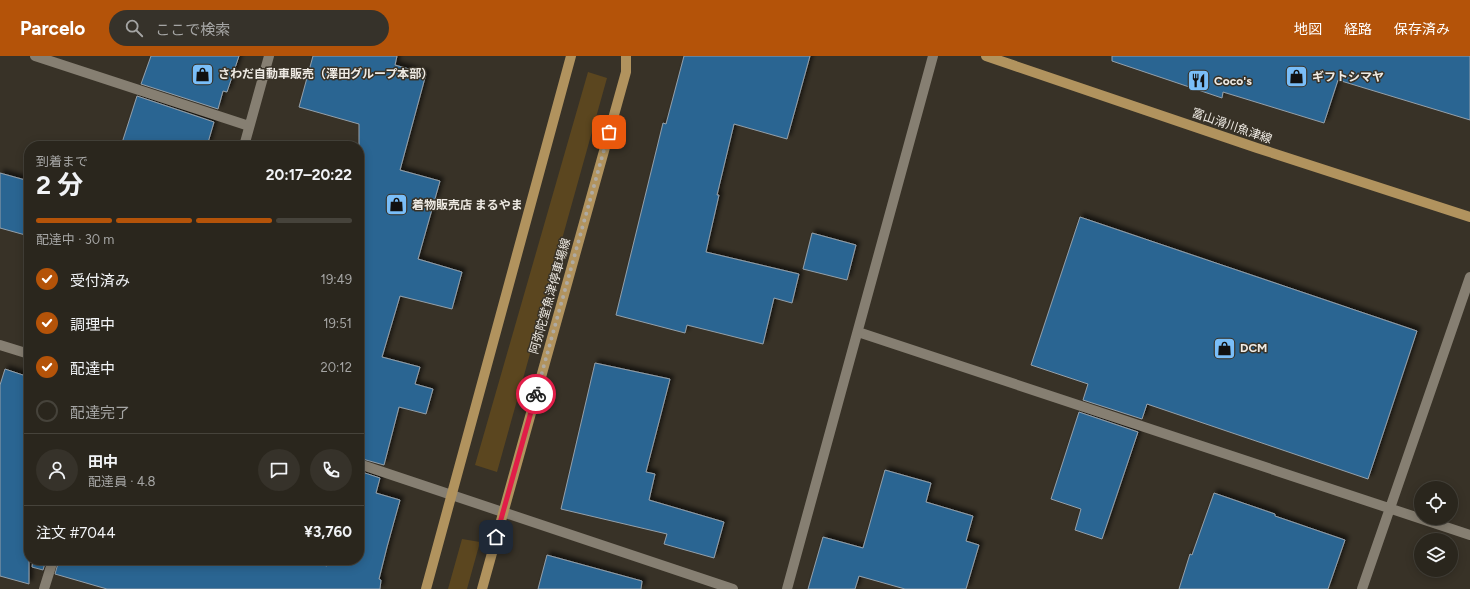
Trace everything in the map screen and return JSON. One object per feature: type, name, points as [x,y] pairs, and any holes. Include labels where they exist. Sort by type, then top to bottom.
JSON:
[{"type":"main road","points":[[426,589],[571,56]]},
{"type":"main road","name":"阿弥陀堂魚津停車場線","points":[[482,589],[626,72],[626,56]]},
{"type":"main road","name":"富山滑川魚津線","points":[[986,56],[1257,148],[1470,217]]},
{"type":"street","points":[[35,56],[249,126]]},
{"type":"street","points":[[245,141],[269,56]]},
{"type":"street","points":[[787,589],[933,56]]},
{"type":"street","points":[[1362,589],[1470,277]]},
{"type":"street","points":[[858,332],[1470,534]]},
{"type":"street","points":[[0,345],[24,352]]},
{"type":"street","points":[[364,466],[733,589]]},
{"type":"street","points":[[44,589],[51,565]]},
{"type":"shaded area","points":[[588,72],[607,78],[497,472],[475,465]]},
{"type":"shaded area","points":[[462,539],[480,542],[467,589],[448,589]]},
{"type":"building","points":[[151,56],[239,56],[227,92],[223,91],[218,109],[141,84]]},
{"type":"building","points":[[313,56],[397,56],[395,65],[426,74],[400,170],[440,181],[418,259],[462,272],[452,309],[400,296],[382,357],[420,367],[415,384],[433,389],[426,414],[399,407],[384,465],[364,459],[364,141],[359,141],[359,124],[299,107]]},
{"type":"building","points":[[684,56],[810,56],[787,139],[734,124],[717,195],[719,195],[706,252],[799,274],[792,303],[774,298],[763,344],[687,325],[685,333],[616,315],[663,123],[666,124]]},
{"type":"building","points":[[1112,56],[1470,56],[1470,120],[1338,80],[1324,123],[1223,92],[1222,98],[1112,61]]},
{"type":"building","points":[[137,96],[214,122],[208,141],[123,141]]},
{"type":"building","points":[[0,173],[24,180],[24,235],[0,228]]},
{"type":"building","name":"DCM","points":[[1080,217],[1417,331],[1368,479],[1147,404],[1142,419],[1083,400],[1088,384],[1031,365]]},
{"type":"building","points":[[812,233],[856,245],[847,280],[803,269]]},
{"type":"building","points":[[595,363],[670,379],[646,472],[655,474],[649,500],[724,522],[714,558],[664,544],[667,534],[561,509]]},
{"type":"building","points":[[5,369],[24,375],[24,565],[29,565],[29,584],[0,576],[0,385]]},
{"type":"building","points":[[1079,412],[1138,432],[1102,539],[1075,530],[1081,509],[1051,499]]},
{"type":"building","points":[[885,470],[931,483],[926,502],[973,516],[966,541],[979,545],[966,589],[905,589],[859,576],[855,589],[808,589],[823,537],[863,548]]},
{"type":"building","points":[[364,473],[380,478],[376,493],[400,500],[379,579],[381,580],[380,589],[107,589],[55,574],[58,565],[364,565]]},
{"type":"building","points":[[1214,493],[1345,540],[1328,589],[1179,589],[1190,554],[1192,555]]},
{"type":"building","points":[[547,555],[642,581],[641,589],[538,589]]},
{"type":"building","points":[[32,565],[44,565],[43,570],[32,567]]},
{"type":"way so far","points":[[536,394],[609,132]]},
{"type":"place","name":"さわだ自動車販売（澤田グループ本部）","points":[[203,74]]},
{"type":"place","name":"ギフトシマヤ","points":[[1296,77]]},
{"type":"place","name":"Coco's","points":[[1199,81]]},
{"type":"place","name":"着物販売店 まるやま","points":[[396,205]]},
{"type":"place","name":"DCM","points":[[1224,348]]},
{"type":"route","points":[[496,537],[536,394]]}]
